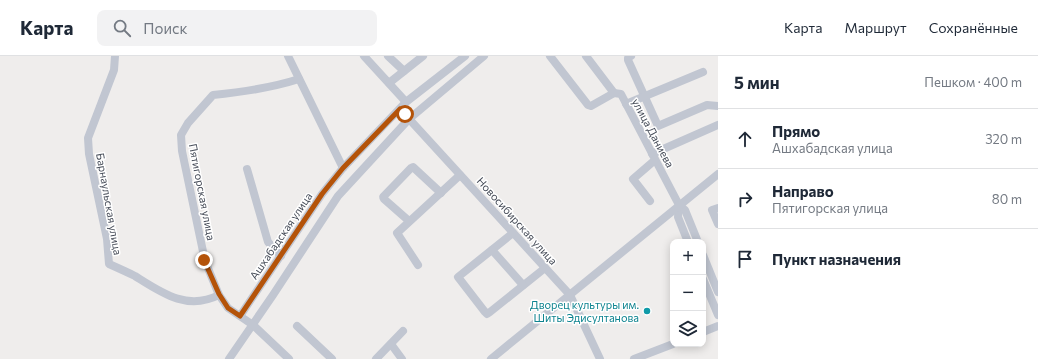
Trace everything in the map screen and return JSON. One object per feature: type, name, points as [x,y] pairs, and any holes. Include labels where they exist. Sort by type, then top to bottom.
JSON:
[{"type":"street","name":"Барнаульская улица","points":[[115,56],[114,70],[88,138],[88,154],[107,240],[109,264],[156,290],[178,299],[194,301],[210,299],[219,294]]},
{"type":"street","points":[[288,56],[343,168]]},
{"type":"street","points":[[364,56],[406,102]]},
{"type":"street","points":[[388,56],[404,71]]},
{"type":"street","points":[[389,83],[423,56]]},
{"type":"street","name":"Ашхабадская улица","points":[[240,316],[282,256],[322,194],[343,168],[406,102],[465,56]]},
{"type":"street","points":[[229,359],[338,196],[409,119],[484,56]]},
{"type":"street","points":[[550,56],[588,106],[591,106],[614,93],[586,56]]},
{"type":"street","points":[[631,56],[628,60],[658,126],[707,105],[718,106]]},
{"type":"street","points":[[626,104],[703,72]]},
{"type":"street","name":"Пятигорская улица","points":[[288,359],[253,325],[228,308],[219,294],[204,260],[182,151],[181,135],[188,122],[213,95],[261,90],[279,86],[299,78]]},
{"type":"street","name":"улица Даниева","points":[[614,93],[621,94],[678,205],[678,217],[687,239]]},
{"type":"street","name":"Новосибирская улица","points":[[400,109],[570,295],[600,359]]},
{"type":"street","points":[[650,201],[633,179],[654,157],[718,124]]},
{"type":"street","points":[[409,221],[383,197],[410,168],[413,168],[441,193]]},
{"type":"street","points":[[247,169],[268,242],[282,256]]},
{"type":"street","points":[[491,359],[678,205],[718,174]]},
{"type":"street","points":[[418,265],[397,233],[460,175]]},
{"type":"street","name":"улица Даниева","points":[[678,205],[686,210],[697,239]]},
{"type":"street","points":[[718,208],[712,210],[718,224]]},
{"type":"street","points":[[513,233],[458,277],[485,312],[487,314],[490,312],[545,268]]},
{"type":"street","points":[[492,250],[523,285]]},
{"type":"street","points":[[706,260],[715,277],[718,292]]},
{"type":"street","points":[[706,285],[718,315]]},
{"type":"street","points":[[297,326],[332,359]]},
{"type":"street","points":[[706,331],[718,326]]},
{"type":"street","points":[[376,359],[403,331]]},
{"type":"street","points":[[391,344],[402,359]]},
{"type":"street","points":[[634,359],[670,345]]},
{"type":"place","name":"Дворец культуры им. Шиты Эдисултанова","points":[[647,311]]},
{"type":"route","points":[[204,260],[219,294],[228,308],[240,316],[322,194],[343,168],[400,109],[405,114]]}]
